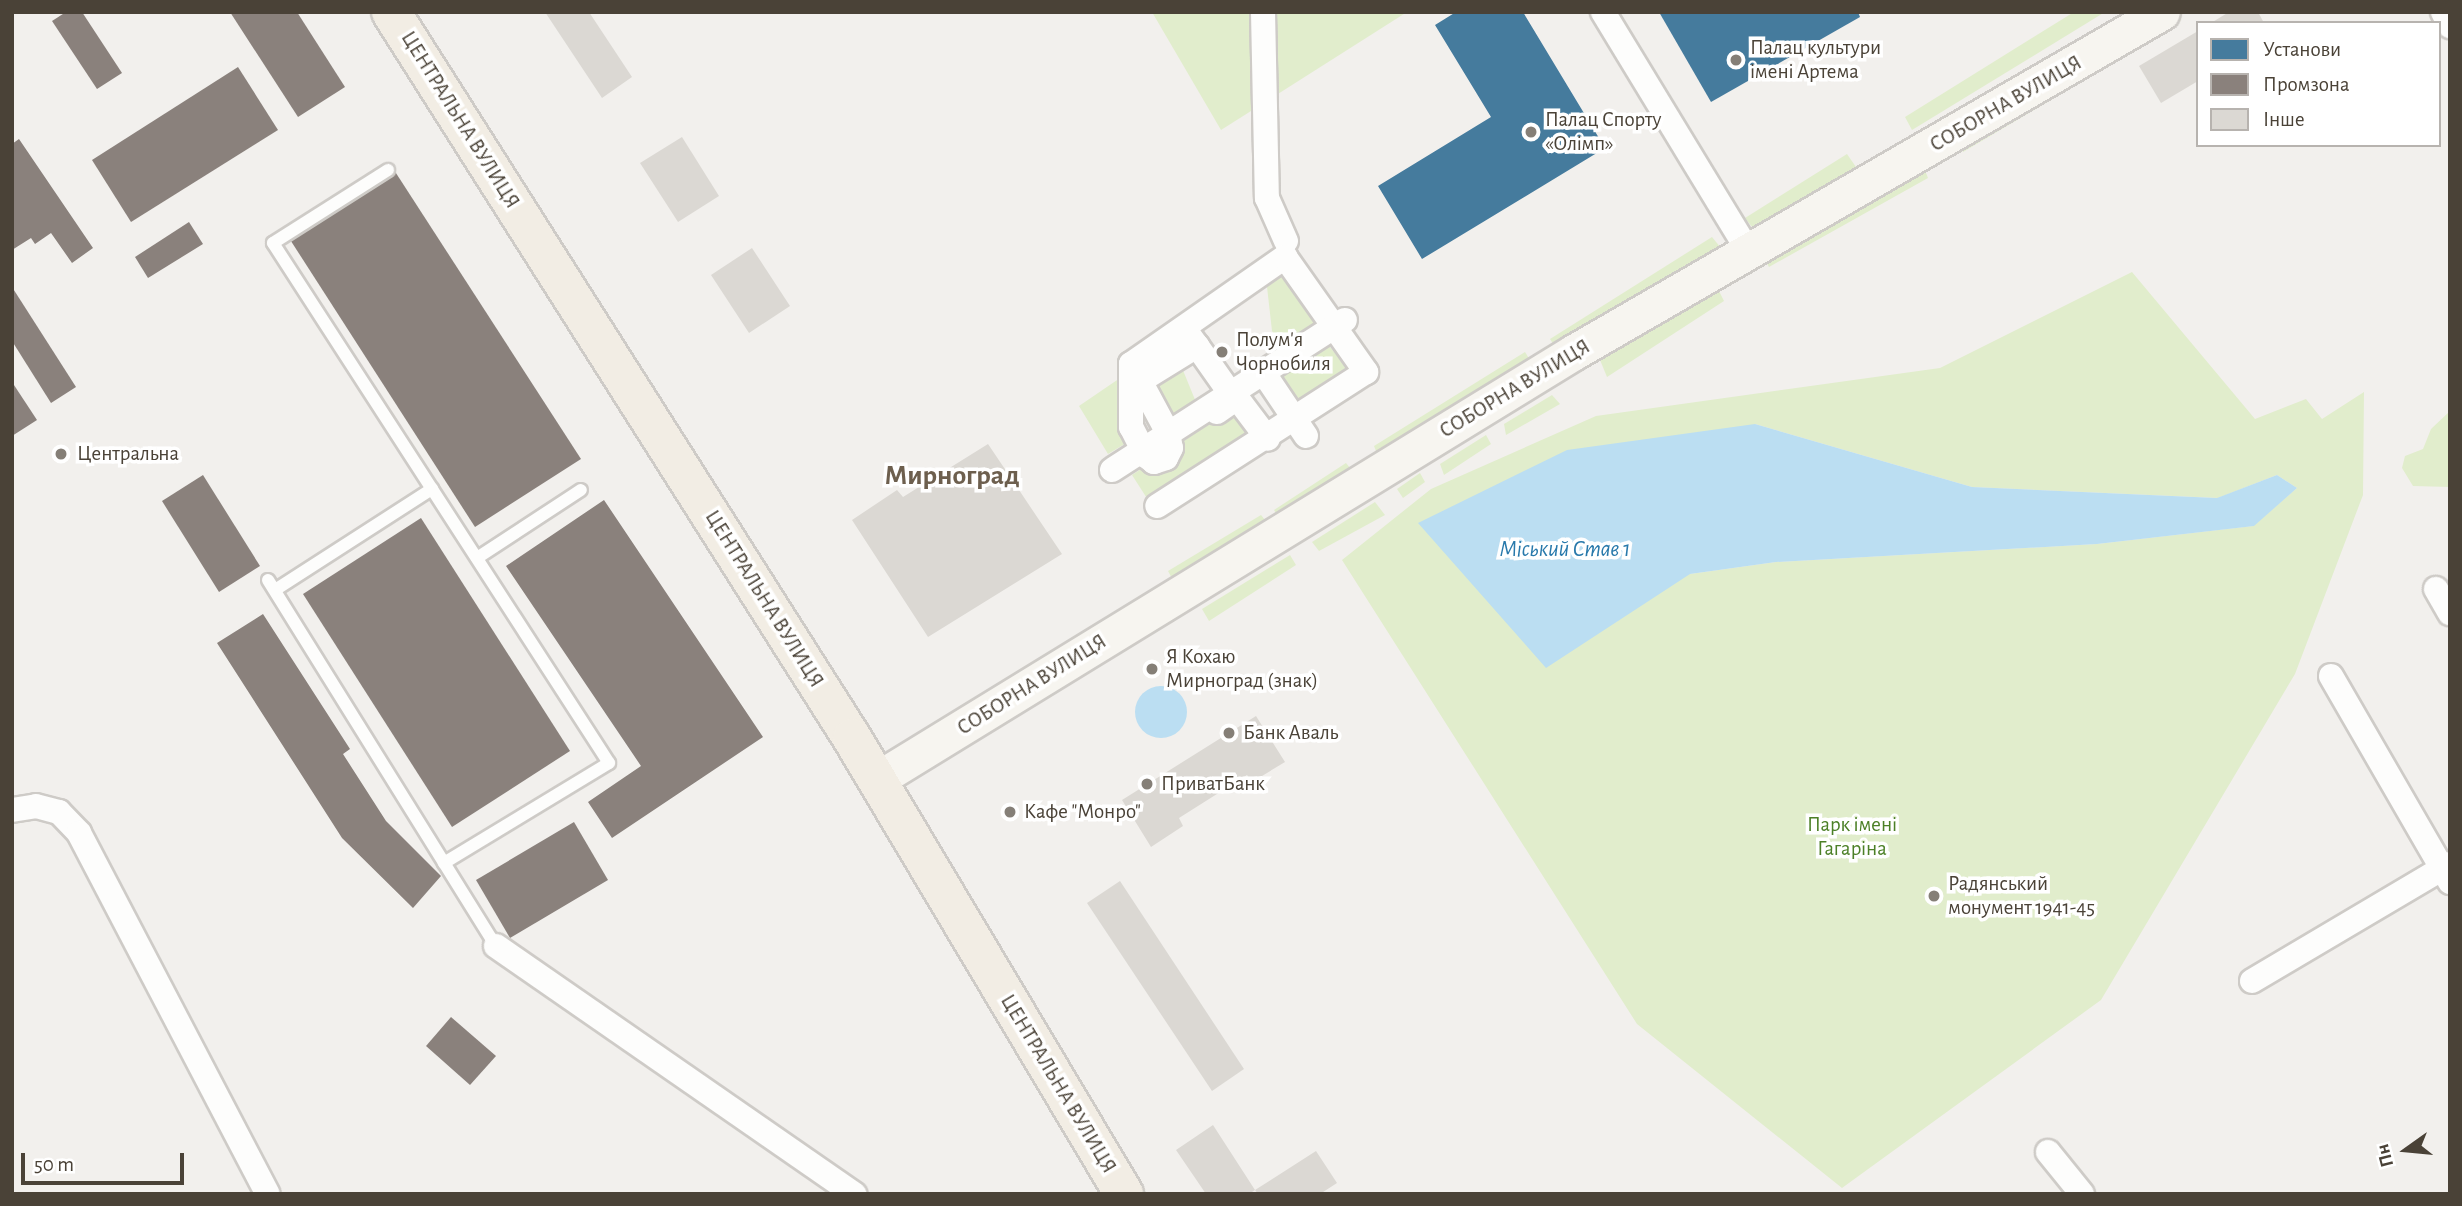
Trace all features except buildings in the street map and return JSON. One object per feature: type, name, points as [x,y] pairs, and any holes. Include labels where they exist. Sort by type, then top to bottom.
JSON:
[{"type":"main road","name":"ЦЕНТРАЛЬНА ВУЛИЦЯ","points":[[391,12],[876,780],[1124,1194]]},
{"type":"street","points":[[1263,12],[1267,198],[1286,242]]},
{"type":"street","points":[[1603,12],[1750,254]]},
{"type":"street","name":"СОБОРНА ВУЛИЦЯ","points":[[876,780],[1574,352],[1750,254],[2162,12]]},
{"type":"street","points":[[2443,12],[2450,26]]},
{"type":"street","points":[[1157,506],[1366,372],[1285,257],[1191,337],[1136,373],[1132,427],[1146,456],[1154,462],[1166,458],[1171,448],[1168,433]]},
{"type":"street","points":[[1112,470],[1345,320]]},
{"type":"street","points":[[1191,337],[1230,393]]},
{"type":"street","points":[[1263,372],[1306,436]]},
{"type":"street","points":[[1195,416],[1206,420],[1237,398],[1268,439]]},
{"type":"street","points":[[2436,589],[2450,613]]},
{"type":"street","points":[[2252,981],[2447,872],[2331,676]]},
{"type":"street","points":[[12,810],[36,806],[59,812],[79,833],[268,1194]]},
{"type":"street","points":[[496,946],[854,1194]]},
{"type":"street","points":[[2048,1152],[2082,1194]]},
{"type":"lane","points":[[388,170],[273,243],[608,762],[444,863]]},
{"type":"lane","points":[[432,489],[271,585],[496,946]]},
{"type":"lane","points":[[477,558],[581,489]]},
{"type":"green space","points":[[1152,12],[1407,12],[1221,130]]},
{"type":"green space","points":[[2074,12],[2105,12],[1912,130],[1905,117]]},
{"type":"green space","points":[[2143,28],[2151,41],[1963,152],[1957,139]]},
{"type":"green space","points":[[1847,154],[1856,167],[1752,227],[1745,218]]},
{"type":"green space","points":[[1923,165],[1928,178],[1769,267],[1765,260]]},
{"type":"green space","points":[[1712,237],[1721,248],[1557,350],[1550,339]]},
{"type":"green space","points":[[1285,272],[1324,329],[1284,350],[1272,331],[1266,278]]},
{"type":"green space","name":"Парк імені Гагаріна","points":[[2132,272],[2255,419],[2306,399],[2322,419],[2364,392],[2363,495],[2295,674],[2101,1000],[1842,1188],[1637,1024],[1342,560],[1431,489],[1596,416],[1940,368]],"holes":[[[1755,424],[1972,487],[2218,498],[2277,475],[2297,488],[2253,526],[2097,544],[1776,562],[1690,574]]]},
{"type":"green space","points":[[1718,289],[1724,301],[1607,377],[1600,360]]},
{"type":"green space","points":[[1326,342],[1350,372],[1299,407],[1275,376]]},
{"type":"green space","points":[[1525,352],[1533,365],[1380,461],[1374,446]]},
{"type":"green space","points":[[1180,363],[1198,407],[1173,421],[1149,380]]},
{"type":"green space","points":[[1123,376],[1128,442],[1108,454],[1079,406]]},
{"type":"green space","points":[[1552,395],[1560,404],[1506,435],[1504,424]]},
{"type":"green space","points":[[1235,407],[1251,439],[1150,503],[1132,475]]},
{"type":"green space","points":[[2450,411],[2450,487],[2413,486],[2402,468],[2405,456],[2423,449],[2431,429]]},
{"type":"green space","points":[[1486,435],[1491,444],[1444,475],[1440,464]]},
{"type":"green space","points":[[1346,463],[1356,475],[1280,520],[1274,510]]},
{"type":"green space","points":[[1420,473],[1425,482],[1403,498],[1397,489]]},
{"type":"green space","points":[[1375,502],[1385,515],[1319,551],[1312,542]]},
{"type":"green space","points":[[1261,515],[1269,525],[1176,586],[1168,571]]},
{"type":"green space","points":[[1290,555],[1296,565],[1209,621],[1202,609]]},
{"type":"water","name":"Міський Став 1","points":[[1755,424],[1972,487],[2217,498],[2277,475],[2297,488],[2254,526],[2097,544],[1776,562],[1690,574],[1546,668],[1418,523],[1567,450]]},
{"type":"water","points":[[1161,686],[1180,693],[1187,712],[1180,731],[1161,738],[1142,731],[1135,712],[1142,693]]},
{"type":"place","name":"Палац культури імені Артема","points":[[1736,60]]},
{"type":"place","name":"Палац Спорту «Олімп»","points":[[1531,132]]},
{"type":"place","name":"Полум'я Чорнобиля","points":[[1222,352]]},
{"type":"place","name":"Центральна","points":[[61,454]]},
{"type":"place","name":"Я Кохаю Мирноград (знак)","points":[[1152,669]]},
{"type":"place","name":"Банк Аваль","points":[[1229,733]]},
{"type":"place","name":"ПриватБанк","points":[[1147,784]]},
{"type":"place","name":"Кафе \"Монро\"","points":[[1010,812]]},
{"type":"place","name":"Радянський монумент 1941-45","points":[[1934,896]]},
{"type":"district","name":"Мирноград","points":[[952,476]]}]
